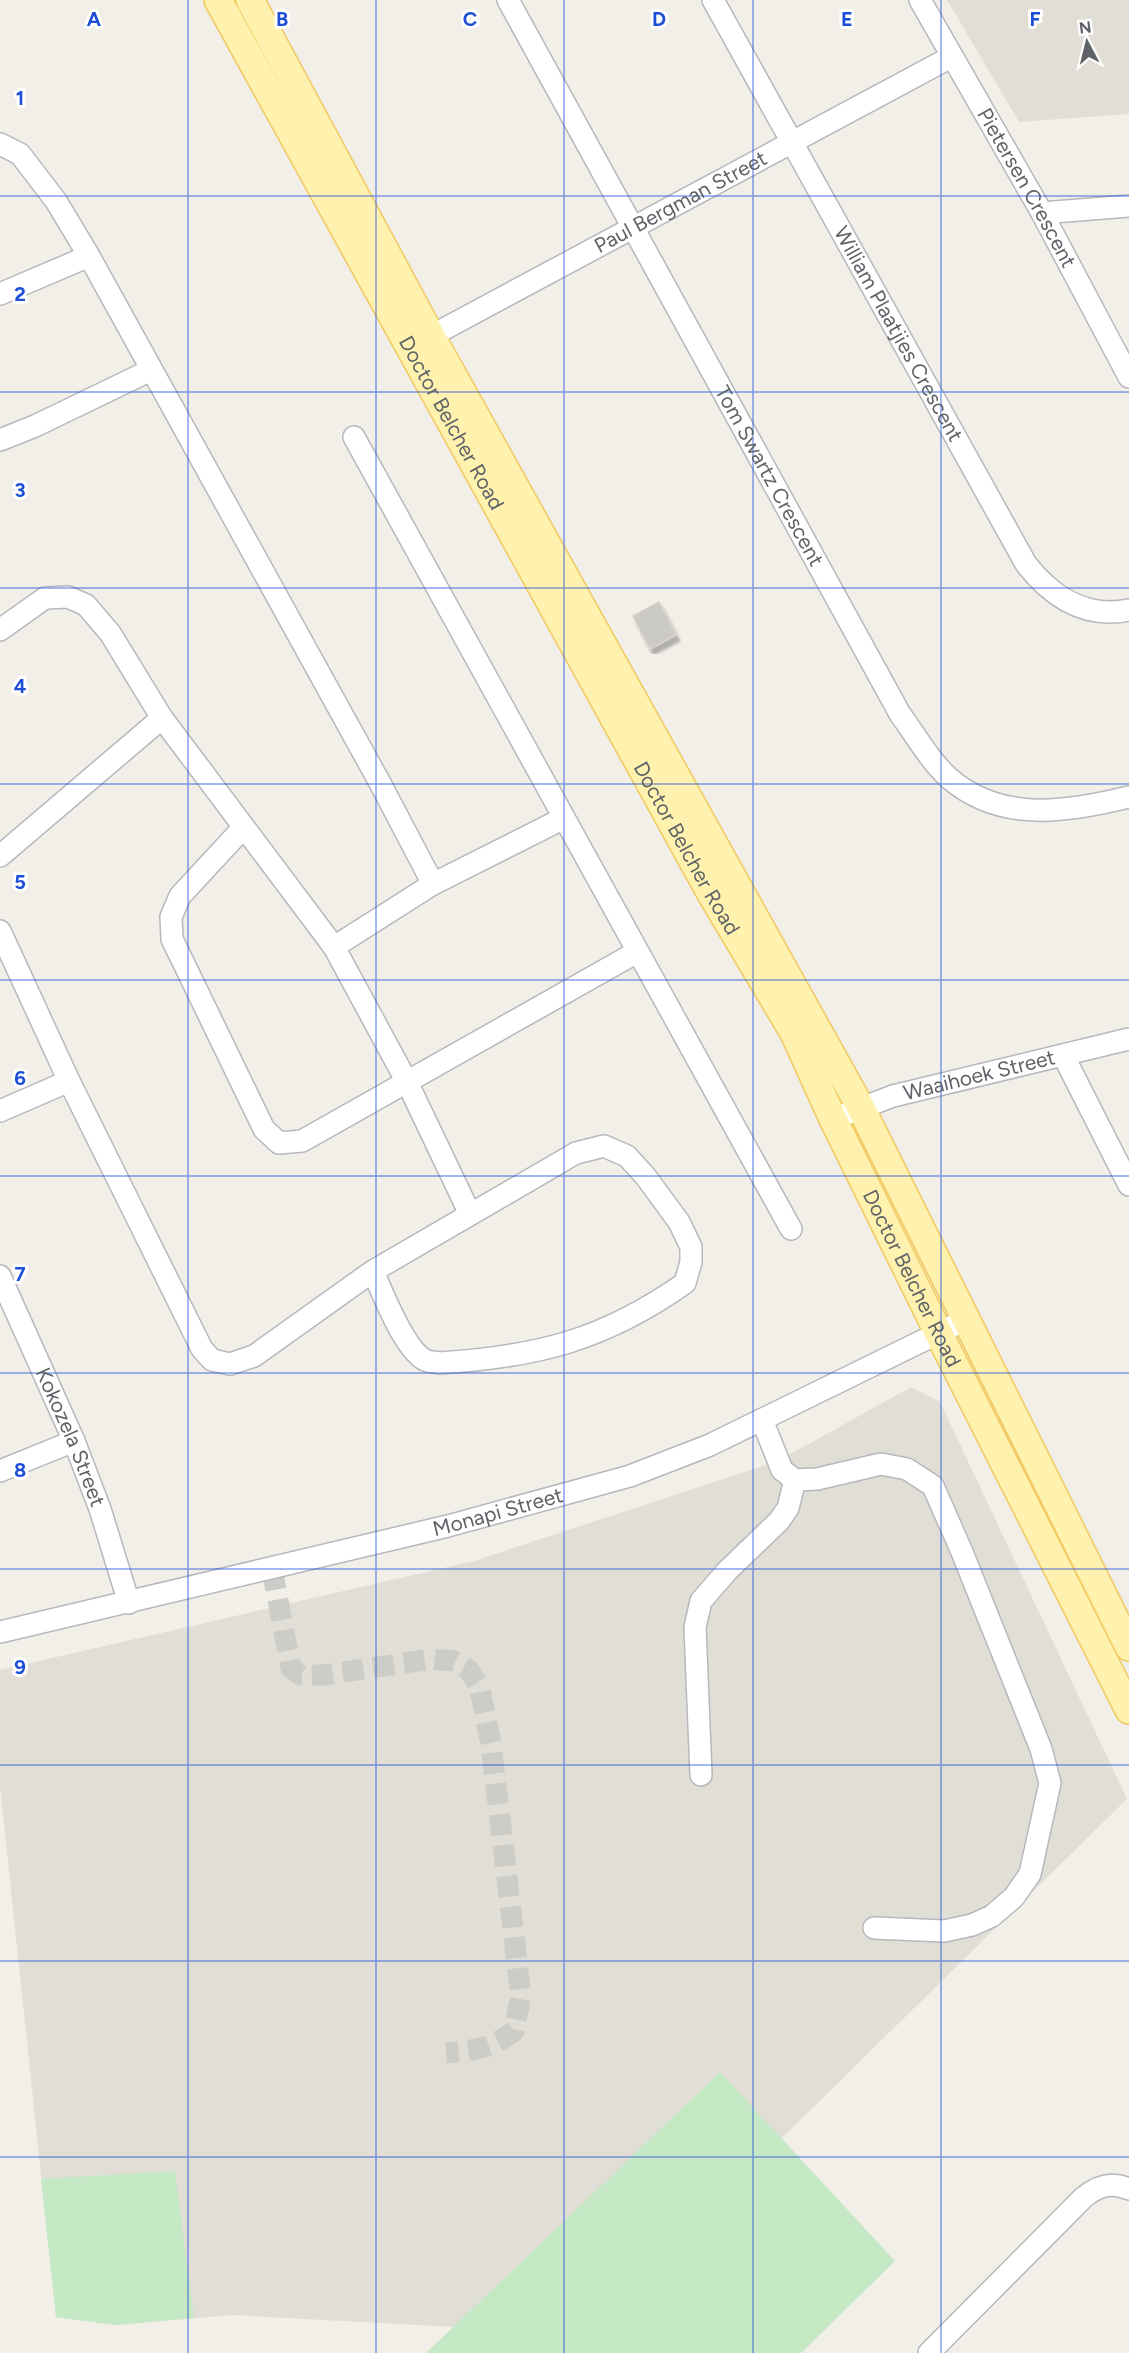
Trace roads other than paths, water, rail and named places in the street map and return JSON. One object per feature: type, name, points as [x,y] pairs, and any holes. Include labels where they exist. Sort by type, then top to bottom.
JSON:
[{"type":"main road","name":"Doctor Belcher Road","points":[[218,0],[420,342],[861,1108],[968,1319],[1129,1647]]},
{"type":"main road","name":"Doctor Belcher Road","points":[[250,0],[420,342],[710,892],[794,1033],[833,1119],[939,1334],[1129,1710]]},
{"type":"street","name":"Tom Swartz Crescent","points":[[508,0],[900,714],[930,758],[967,791],[1000,807],[1016,811],[1062,810],[1129,797]]},
{"type":"street","name":"William Plaatjies Crescent","points":[[713,0],[1026,564],[1058,597],[1080,608],[1098,612],[1129,610]]},
{"type":"street","name":"Pietersen Crescent","points":[[920,0],[1042,213],[1129,377]]},
{"type":"street","name":"Paul Bergman Street","points":[[420,342],[951,57]]},
{"type":"street","points":[[0,144],[20,154],[56,201],[89,256],[380,783],[433,884]]},
{"type":"street","points":[[1042,213],[1129,206]]},
{"type":"street","points":[[0,294],[89,256]]},
{"type":"street","points":[[0,440],[35,426],[151,370]]},
{"type":"street","points":[[354,437],[792,1229]]},
{"type":"street","points":[[0,630],[45,598],[68,597],[86,605],[110,633],[162,718],[334,947],[407,1082],[470,1214]]},
{"type":"street","points":[[0,856],[162,718]]},
{"type":"street","points":[[334,947],[433,884],[564,818]]},
{"type":"street","points":[[243,828],[180,896],[171,917],[172,939],[264,1130],[279,1143],[302,1141],[637,952]]},
{"type":"street","points":[[0,931],[69,1081],[202,1349],[212,1360],[230,1365],[254,1356],[373,1270],[576,1153],[604,1146],[627,1155],[646,1177],[679,1222],[691,1247],[692,1262],[685,1283],[598,1334],[560,1347],[439,1363],[424,1360],[408,1340],[389,1311],[373,1270]]},
{"type":"street","name":"Waaihoek Street","points":[[833,1119],[893,1096],[1129,1039]]},
{"type":"street","points":[[1063,1055],[1129,1185]]},
{"type":"street","points":[[0,1111],[69,1081]]},
{"type":"street","name":"Kokozela Street","points":[[0,1276],[74,1441],[100,1509],[129,1603]]},
{"type":"street","name":"Monapi Street","points":[[0,1632],[448,1526],[630,1476],[710,1445],[968,1319]]},
{"type":"street","points":[[762,1420],[782,1470],[795,1480],[817,1479],[881,1464],[907,1469],[933,1486],[958,1542],[1041,1749],[1050,1784],[1030,1874],[1014,1897],[992,1916],[972,1926],[944,1931],[874,1928]]},
{"type":"street","points":[[0,1470],[74,1441]]},
{"type":"street","points":[[701,1775],[695,1627],[701,1601],[727,1571],[779,1521],[788,1508],[795,1480]]},
{"type":"street","points":[[929,2353],[1083,2198],[1099,2186],[1119,2186],[1129,2189]]},
{"type":"tunnel","points":[[272,1569],[291,1668],[300,1675],[324,1675],[432,1659],[454,1661],[468,1669],[479,1685],[491,1744],[521,1996],[514,2031],[498,2042],[482,2048],[446,2053]]}]
